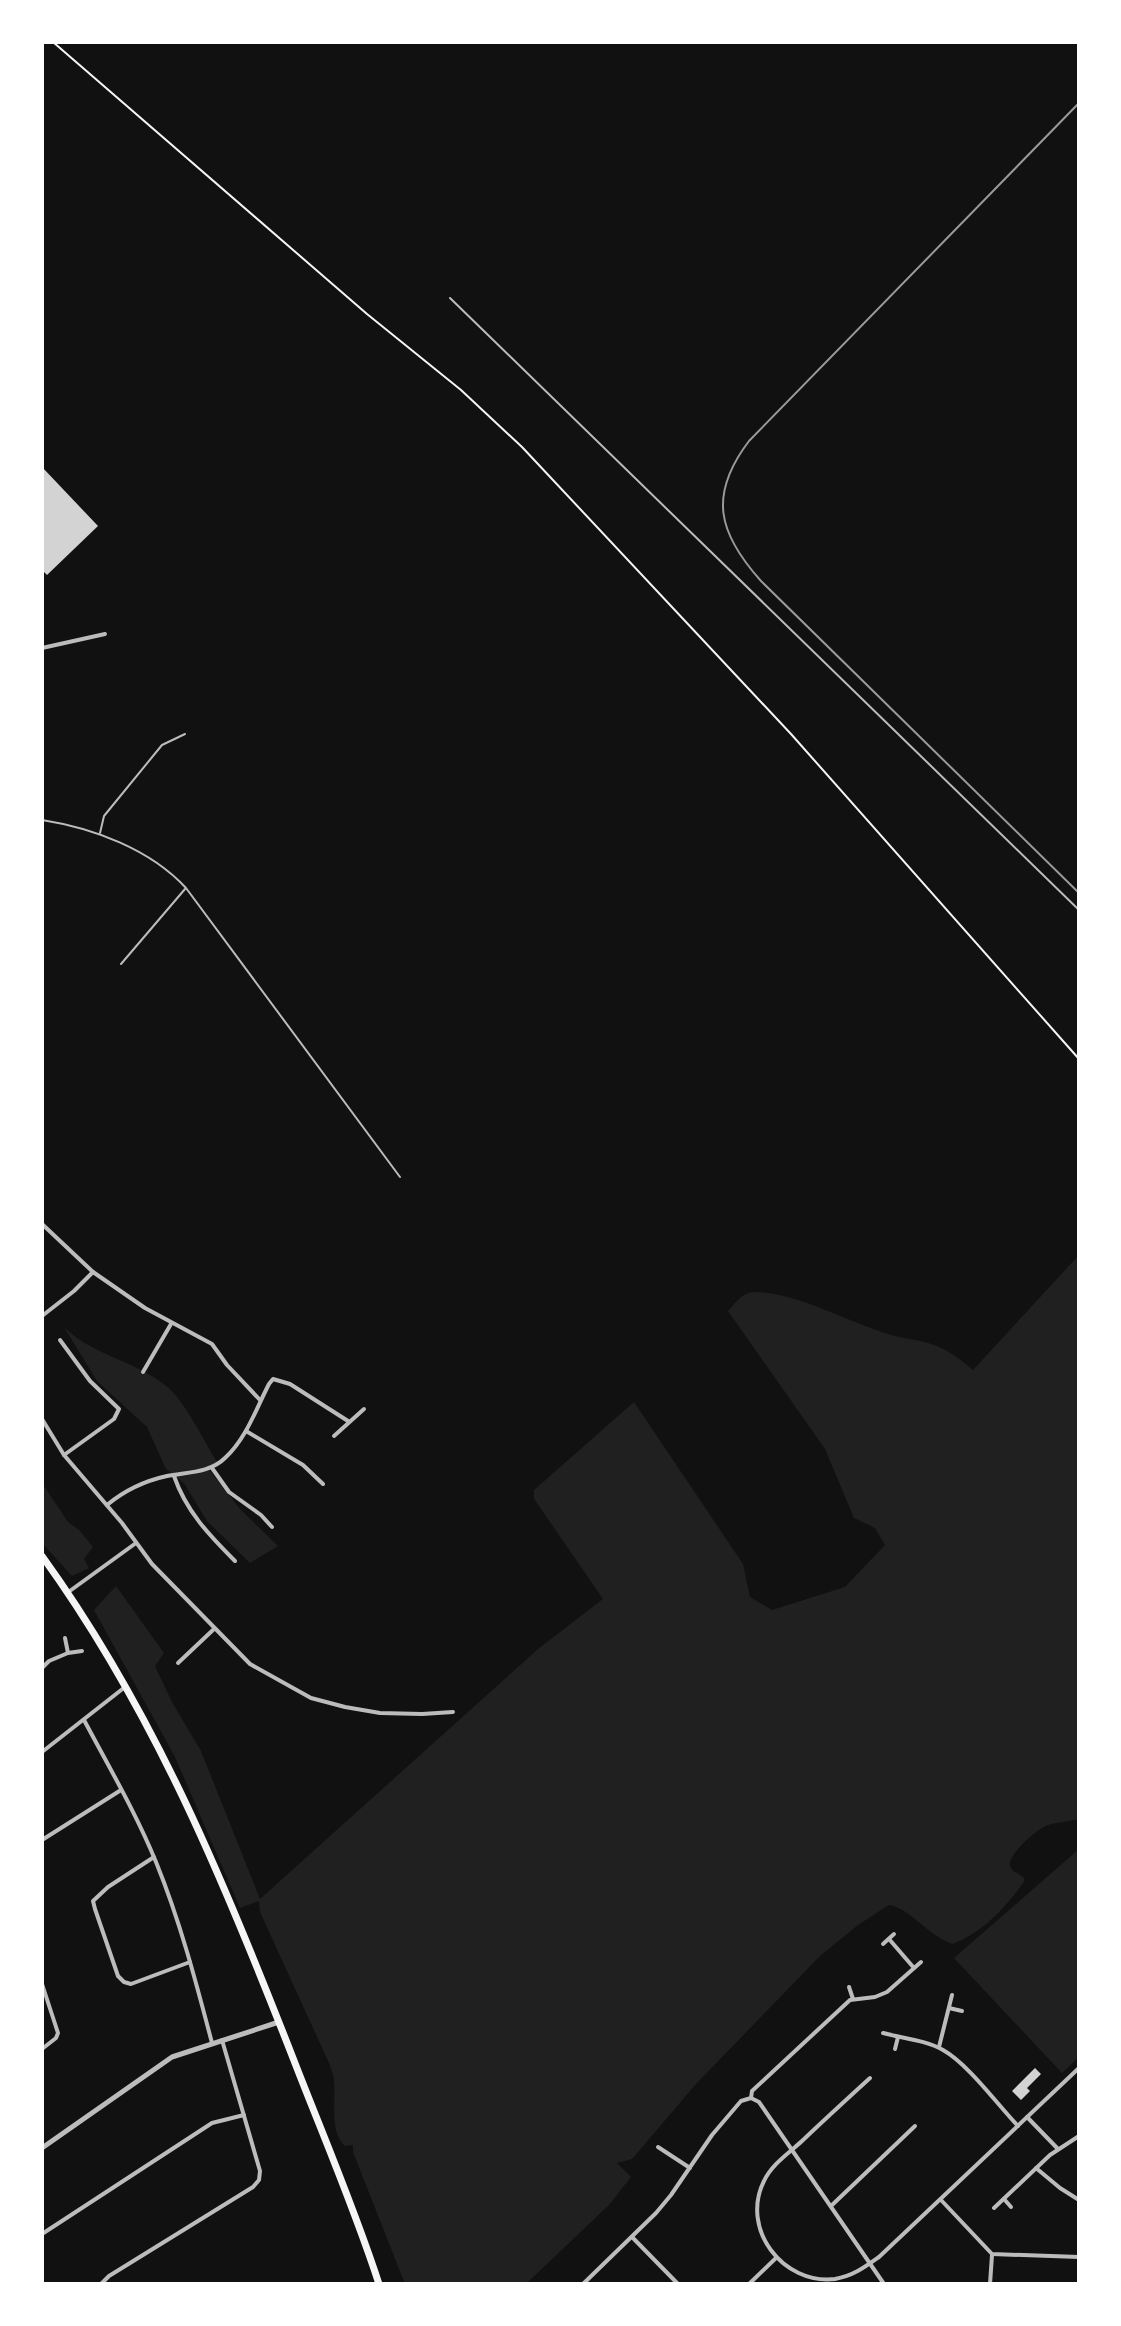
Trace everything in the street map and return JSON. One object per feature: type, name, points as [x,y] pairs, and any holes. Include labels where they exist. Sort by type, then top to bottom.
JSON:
[{"type":"main road","points":[[42,1556],[125,1687],[194,1817],[239,1921],[379,2284]]},
{"type":"street","points":[[42,648],[105,634]]},
{"type":"street","points":[[42,1224],[93,1272],[171,1324],[212,1344],[260,1400]]},
{"type":"street","points":[[42,1316],[93,1272]]},
{"type":"street","points":[[143,1372],[171,1324]]},
{"type":"street","points":[[60,1340],[90,1381],[119,1409],[114,1419],[64,1455]]},
{"type":"street","points":[[107,1505],[130,1488],[212,1467],[227,1457],[246,1431],[273,1379],[290,1384],[348,1421]]},
{"type":"street","points":[[334,1436],[364,1409]]},
{"type":"street","points":[[42,1419],[64,1455],[152,1564],[250,1664],[311,1698],[345,1707],[380,1713],[453,1712]]},
{"type":"street","points":[[246,1431],[303,1465],[323,1484]]},
{"type":"street","points":[[212,1467],[229,1492],[272,1527]]},
{"type":"street","points":[[174,1475],[189,1510],[235,1561]]},
{"type":"street","points":[[67,1593],[136,1543]]},
{"type":"street","points":[[178,1663],[214,1629]]},
{"type":"street","points":[[65,1638],[68,1653]]},
{"type":"street","points":[[42,1668],[49,1661],[82,1651]]},
{"type":"street","points":[[42,1752],[125,1687]]},
{"type":"street","points":[[84,1720],[154,1857],[191,1962],[212,2043]]},
{"type":"street","points":[[42,1840],[121,1790]]},
{"type":"street","points":[[154,1857],[108,1887],[93,1901],[118,1976],[131,1984],[191,1962]]},
{"type":"street","points":[[883,1944],[894,1934]]},
{"type":"street","points":[[889,1939],[914,1968]]},
{"type":"street","points":[[751,2098],[752,2091],[853,1999],[875,1997],[887,1992],[921,1962]]},
{"type":"street","points":[[42,1984],[58,2033],[42,2049]]},
{"type":"street","points":[[849,1987],[853,1999]]},
{"type":"street","points":[[939,2048],[952,1995]]},
{"type":"street","points":[[949,2008],[962,2011]]},
{"type":"street","points":[[42,2148],[172,2057],[279,2022]]},
{"type":"street","points":[[883,2033],[939,2048],[955,2059],[1018,2126]]},
{"type":"street","points":[[895,2049],[898,2037]]},
{"type":"street","points":[[101,2284],[109,2276],[253,2187],[259,2180],[260,2171],[222,2040]]},
{"type":"street","points":[[870,2078],[764,2180],[758,2202],[763,2238],[776,2258],[799,2274],[824,2279],[848,2276],[870,2263],[1079,2068]]},
{"type":"street","points":[[583,2284],[663,2204],[712,2135],[741,2101],[751,2098],[759,2102],[884,2284]]},
{"type":"street","points":[[42,2234],[212,2123],[244,2115]]},
{"type":"street","points":[[1027,2117],[1058,2149]]},
{"type":"street","points":[[831,2206],[915,2126]]},
{"type":"street","points":[[994,2208],[1058,2149],[1079,2136]]},
{"type":"street","points":[[658,2147],[690,2168]]},
{"type":"street","points":[[1036,2168],[1079,2200]]},
{"type":"street","points":[[940,2199],[992,2254],[1079,2257]]},
{"type":"street","points":[[1004,2199],[1011,2207]]},
{"type":"street","points":[[632,2237],[678,2284]]},
{"type":"street","points":[[990,2284],[992,2254]]},
{"type":"street","points":[[749,2284],[776,2258]]},
{"type":"lane","points":[[450,298],[1079,910]]},
{"type":"lane","points":[[99,834],[104,816],[162,745],[185,734]]},
{"type":"lane","points":[[42,820],[71,824],[99,834],[174,874],[400,1177]]},
{"type":"lane","points":[[121,964],[186,888]]},
{"type":"path","points":[[53,42],[367,314],[461,390],[522,447],[791,734],[1079,1059]]},
{"type":"shaded area","points":[[1079,1255],[1079,1819],[1046,1826],[1022,1845],[1012,1857],[1010,1866],[1024,1878],[1024,1882],[993,1918],[964,1939],[953,1944],[944,1940],[904,1911],[889,1905],[820,1956],[696,2084],[632,2159],[617,2163],[631,2177],[609,2205],[526,2284],[405,2284],[353,2152],[353,2145],[345,2146],[337,2133],[334,2080],[329,2063],[260,1912],[259,1901],[240,1908],[175,1757],[94,1610],[116,1586],[164,1653],[155,1666],[201,1751],[260,1899],[538,1649],[603,1599],[534,1499],[534,1490],[634,1402],[743,1564],[750,1597],[772,1610],[845,1587],[885,1545],[875,1528],[854,1518],[825,1449],[728,1311],[740,1298],[757,1292],[807,1303],[888,1334],[937,1346],[973,1370]]},
{"type":"shaded area","points":[[64,1327],[75,1337],[153,1377],[172,1391],[217,1462],[207,1467],[240,1509],[278,1546],[250,1563],[207,1521],[184,1483],[166,1469],[147,1427],[97,1381]]},
{"type":"shaded area","points":[[42,1483],[68,1522],[93,1547],[84,1559],[89,1568],[72,1576],[42,1543]]},
{"type":"shaded area","points":[[1079,1849],[1079,2057],[1062,2073],[954,1958]]},
{"type":"building","points":[[42,467],[98,526],[47,575],[42,570]]},
{"type":"building","points":[[1035,2068],[1041,2074],[1027,2088],[1030,2091],[1021,2100],[1012,2091]]},
{"type":"railway","points":[[1079,103],[749,441],[736,461],[723,496],[727,530],[746,563],[761,581],[1079,893]]}]
